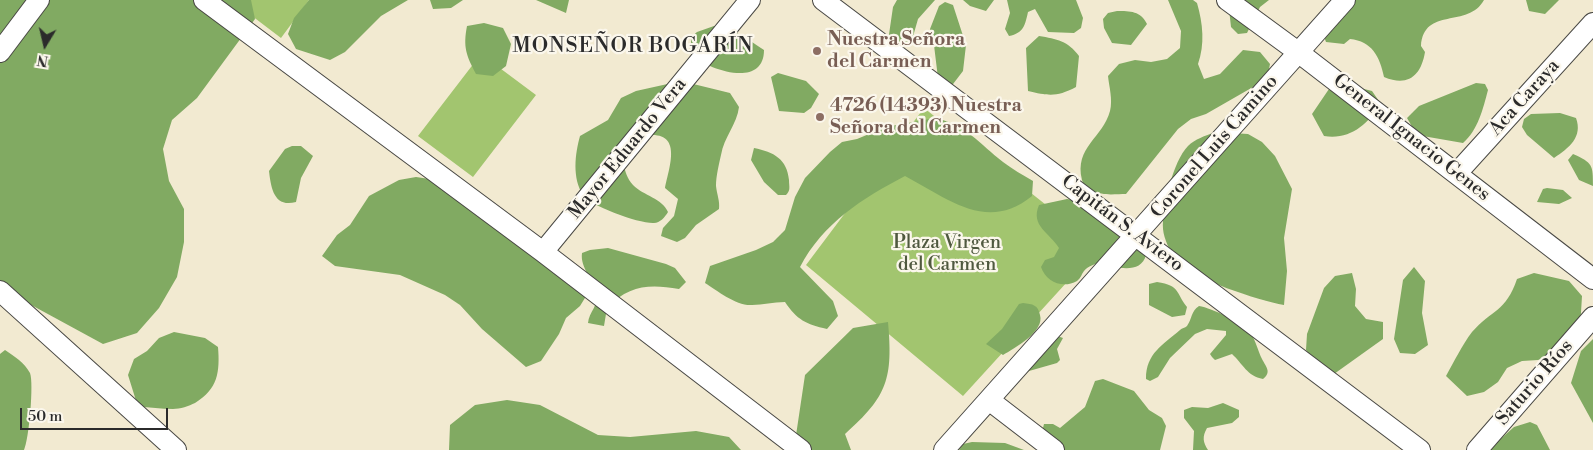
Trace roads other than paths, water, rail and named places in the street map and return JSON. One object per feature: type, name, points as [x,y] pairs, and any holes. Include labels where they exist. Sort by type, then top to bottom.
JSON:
[{"type":"street","points":[[0,52],[39,0]]},
{"type":"street","points":[[204,0],[543,252],[802,450]]},
{"type":"street","name":"Mayor Eduardo Vera","points":[[543,252],[750,0]]},
{"type":"street","name":"Capitán S. Aviero","points":[[823,0],[1420,450]]},
{"type":"street","name":"General Ignacio Genes","points":[[1227,0],[1457,173],[1593,279]]},
{"type":"street","name":"Coronel Luis Camino","points":[[944,450],[1345,0]]},
{"type":"street","name":"Aca Caraya","points":[[1457,173],[1593,23]]},
{"type":"street","points":[[0,291],[176,450]]},
{"type":"street","name":"Saturio Ríos","points":[[1477,450],[1593,317]]},
{"type":"street","points":[[989,400],[1054,450]]},
{"type":"place","name":"Nuestra Señora del Carmen","points":[[817,51]]},
{"type":"place","name":"4726 (14393) Nuestra Señora del Carmen","points":[[820,117]]},
{"type":"district","name":"MONSEÑOR BOGARÍN","points":[[633,47]]},
{"type":"park label","name":"Plaza Virgen del Carmen","points":[[947,254]]}]
